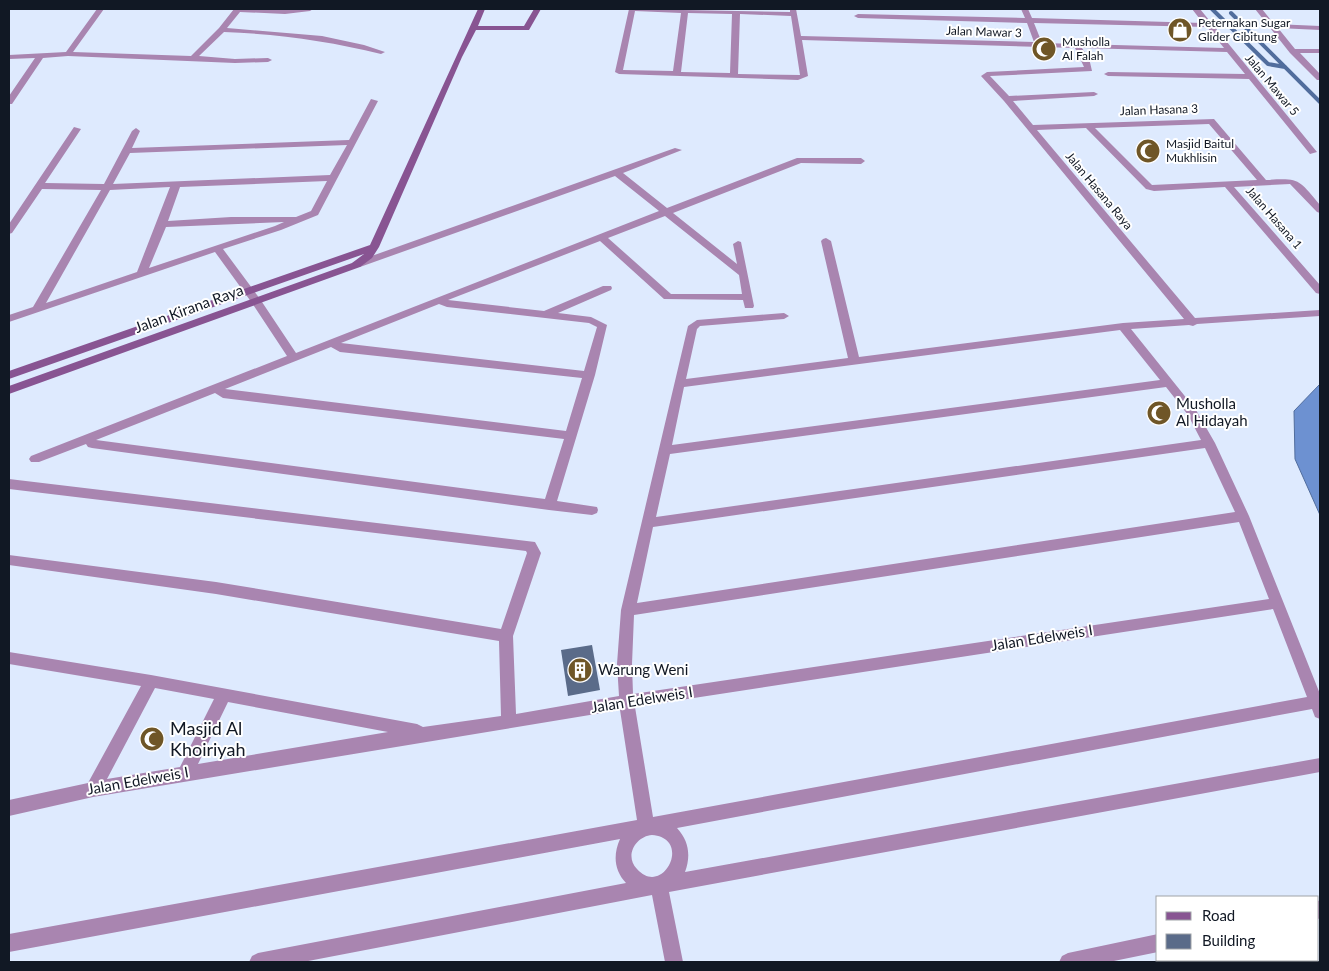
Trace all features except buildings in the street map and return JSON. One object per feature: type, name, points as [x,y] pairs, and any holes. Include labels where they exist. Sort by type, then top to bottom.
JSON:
[{"type":"street","points":[[68,54],[100,9]]},
{"type":"street","points":[[193,58],[222,30],[238,10],[285,12],[310,9]]},
{"type":"street","name":"Jalan Kirana Raya","points":[[9,390],[356,265],[368,256],[374,247],[458,57],[474,28],[480,9]]},
{"type":"street","points":[[474,28],[526,28],[537,9]]},
{"type":"street","points":[[632,9],[736,12],[793,11],[799,38],[802,77],[618,71],[632,9]]},
{"type":"street","points":[[1025,9],[1039,45]]},
{"type":"street","name":"Jalan Mawar 5","points":[[1196,9],[1313,152]]},
{"type":"street","points":[[1258,9],[1293,51],[1319,77]]},
{"type":"street","points":[[677,74],[685,10]]},
{"type":"street","points":[[734,76],[736,12]]},
{"type":"street","points":[[858,16],[1208,25]]},
{"type":"street","points":[[1273,26],[1320,28]]},
{"type":"street","points":[[222,30],[294,34],[354,43],[381,52]]},
{"type":"street","points":[[861,31],[862,40]]},
{"type":"street","name":"Jalan Mawar 3","points":[[799,38],[1228,50]]},
{"type":"street","name":"Jalan Hasana Raya","points":[[1077,46],[1085,58],[1089,69],[987,74],[985,76],[1007,99],[1193,322]]},
{"type":"street","points":[[1293,51],[1320,51]]},
{"type":"street","points":[[9,56],[68,54],[234,61],[268,60]]},
{"type":"street","points":[[9,102],[41,55]]},
{"type":"street","points":[[1108,74],[1253,77]]},
{"type":"street","points":[[1007,99],[1094,94]]},
{"type":"street","points":[[9,319],[301,219],[317,210],[374,101]]},
{"type":"street","name":"Jalan Hasana 3","points":[[1031,128],[1211,121],[1263,182]]},
{"type":"street","points":[[1087,125],[1149,187],[1291,181],[1296,183],[1320,210]]},
{"type":"street","points":[[9,231],[77,129]]},
{"type":"street","points":[[37,309],[127,152],[136,131]]},
{"type":"street","points":[[127,152],[160,149],[352,142]]},
{"type":"street","points":[[356,265],[678,150]]},
{"type":"street","points":[[35,459],[800,160],[861,161]]},
{"type":"street","points":[[616,172],[743,274]]},
{"type":"street","points":[[40,186],[106,187],[333,178]]},
{"type":"street","points":[[141,274],[176,184]]},
{"type":"street","name":"Jalan Hasana 1","points":[[1228,185],[1320,291]]},
{"type":"street","points":[[162,224],[231,220],[301,219]]},
{"type":"street","points":[[601,237],[668,297],[748,301],[738,244]]},
{"type":"street","points":[[826,241],[854,360]]},
{"type":"street","name":"Jalan Kirana Raya","points":[[9,375],[374,247]]},
{"type":"street","points":[[217,248],[249,290],[293,357]]},
{"type":"street","points":[[545,314],[607,288]]},
{"type":"street","points":[[440,300],[446,304],[591,320],[602,325],[589,375],[549,505]]},
{"type":"street","points":[[572,303],[591,320]]},
{"type":"street","points":[[679,384],[1123,326],[1320,313]]},
{"type":"street","points":[[646,826],[625,702],[624,635],[628,610],[693,325],[784,316]]},
{"type":"street","points":[[9,943],[646,826],[1318,707],[1243,516],[1209,443],[1192,413],[1170,383],[1123,326]]},
{"type":"street","points":[[332,342],[340,348],[589,375]]},
{"type":"street","points":[[664,450],[1170,383]]},
{"type":"street","points":[[216,387],[223,394],[571,436]]},
{"type":"street","points":[[89,438],[92,444],[592,510]]},
{"type":"street","points":[[649,522],[1209,443]]},
{"type":"street","points":[[9,484],[526,544],[530,546],[534,553],[506,636],[509,722]]},
{"type":"street","points":[[628,610],[1243,516]]},
{"type":"street","points":[[9,560],[216,588],[506,636]]},
{"type":"street","name":"Jalan Edelweis I","points":[[9,808],[93,789],[186,772],[427,733],[509,722],[625,702],[1277,603]]},
{"type":"street","points":[[9,658],[151,680],[427,733]]},
{"type":"street","points":[[93,789],[151,680]]},
{"type":"street","points":[[186,772],[224,695]]},
{"type":"street","points":[[258,962],[659,885],[1320,765]]},
{"type":"street","points":[[646,826],[664,829],[678,841],[682,858],[674,876],[659,885],[643,884],[630,875],[623,862],[624,846],[632,834],[646,826]]},
{"type":"street","points":[[659,885],[674,962]]},
{"type":"street","points":[[1068,962],[1156,944]]},
{"type":"water","points":[[1320,384],[1320,515],[1295,459],[1294,411]]},
{"type":"waterway","points":[[1212,9],[1268,64],[1285,67]]},
{"type":"waterway","points":[[1231,13],[1285,67]]},
{"type":"waterway","points":[[1285,67],[1320,102]]},
{"type":"place","name":"Peternakan Sugar Glider Cibitung","points":[[1180,30]]},
{"type":"place","name":"Musholla Al Falah","points":[[1044,49]]},
{"type":"place","name":"Masjid Baitul Mukhlisin","points":[[1148,151]]},
{"type":"place","name":"Musholla Al Hidayah","points":[[1159,413]]},
{"type":"place","name":"Warung Weni","points":[[580,670]]},
{"type":"place","name":"Masjid Al Khoiriyah","points":[[152,739]]}]
